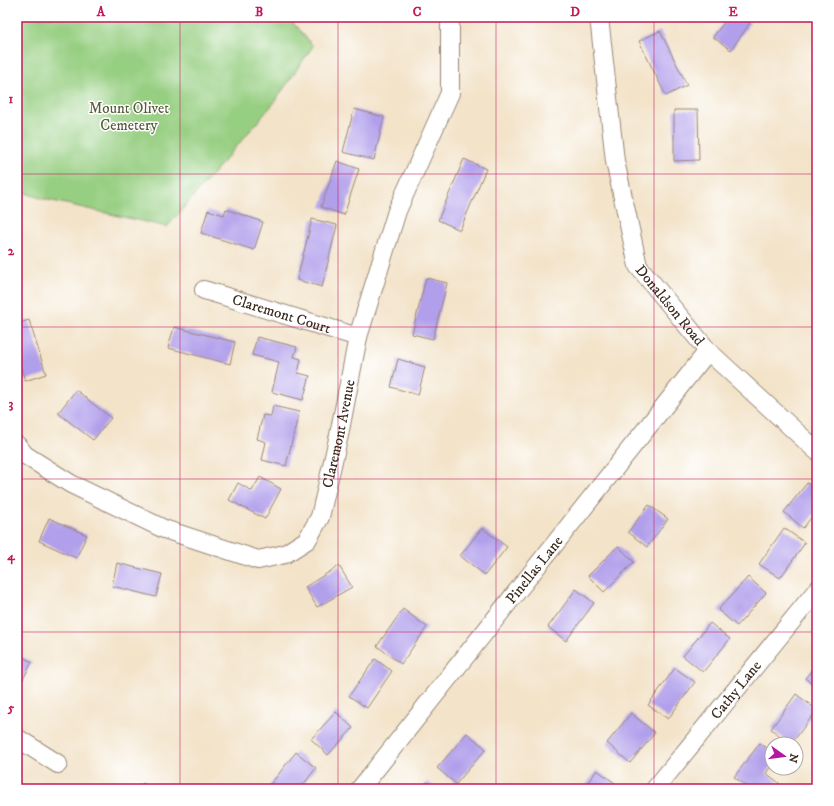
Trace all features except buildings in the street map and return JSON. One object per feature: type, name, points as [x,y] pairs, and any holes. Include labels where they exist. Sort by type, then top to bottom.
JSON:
[{"type":"street","name":"Claremont Avenue","points":[[17,445],[25,455],[71,484],[164,529],[258,560],[285,554],[308,540],[320,517],[339,434],[358,337],[397,211],[450,93],[450,17]]},
{"type":"street","name":"Donaldson Road","points":[[599,17],[615,161],[638,266],[708,351],[817,451]]},
{"type":"street","name":"Claremont Court","points":[[204,290],[358,337]]},
{"type":"street","name":"Pinellas Lane","points":[[360,789],[708,351]]},
{"type":"street","name":"Cathy Lane","points":[[655,789],[817,590]]},
{"type":"street","points":[[17,738],[58,764]]},
{"type":"green space","name":"Mount Olivet Cemetery","points":[[17,17],[288,17],[313,46],[273,104],[167,227],[40,198],[17,190]]}]
